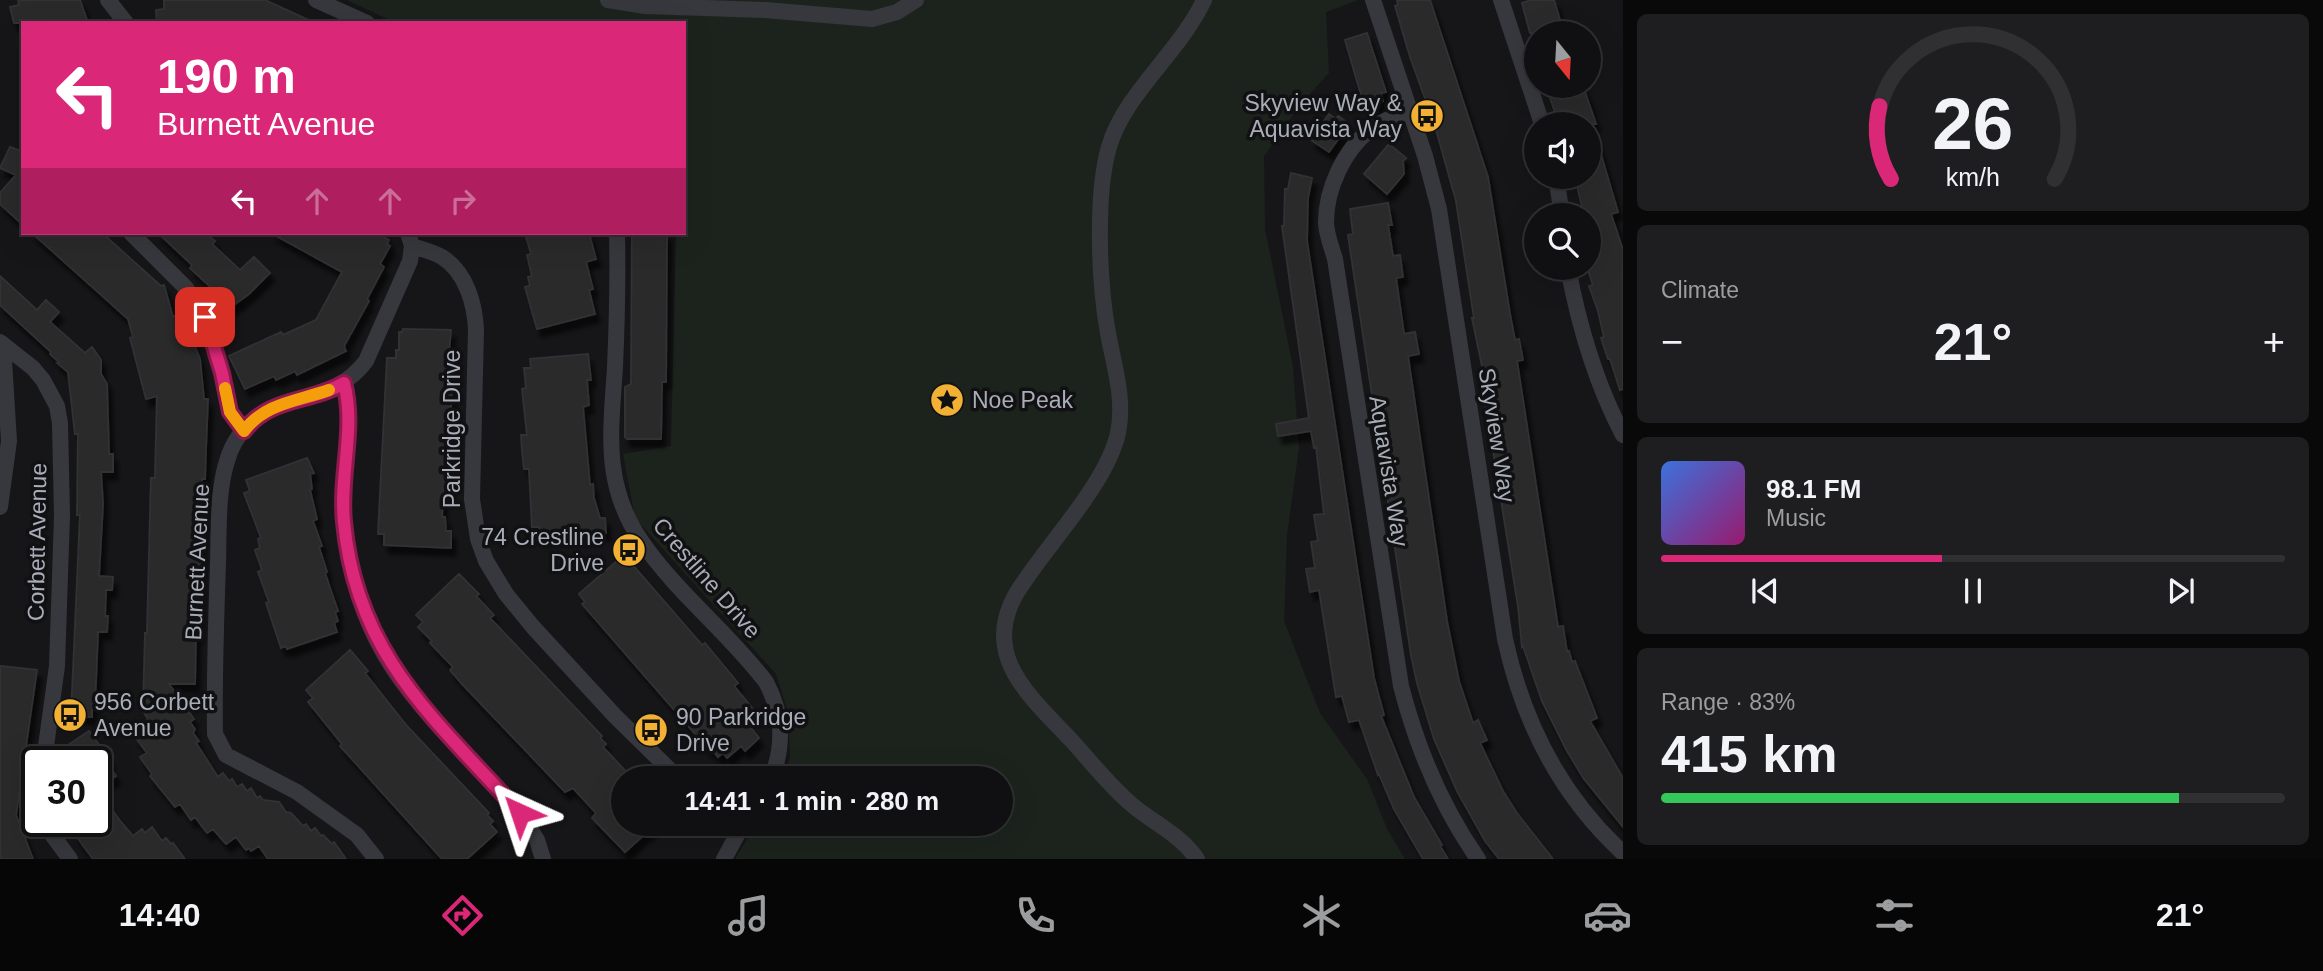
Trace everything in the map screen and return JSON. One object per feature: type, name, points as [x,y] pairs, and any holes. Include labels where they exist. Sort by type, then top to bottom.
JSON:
[{"type":"street","points":[[108,0],[124,21]]},
{"type":"street","points":[[316,0],[363,21]]},
{"type":"street","points":[[608,0],[637,6],[765,10],[866,19],[897,12],[916,0]]},
{"type":"street","points":[[1197,859],[1177,837],[1124,798],[1025,690],[1009,664],[1003,636],[1010,604],[1099,477],[1115,443],[1121,396],[1103,304],[1101,258],[1102,195],[1109,146],[1121,119],[1183,36],[1204,0]]},
{"type":"street","name":"Skyview Way","points":[[1373,0],[1433,182],[1439,209],[1512,672],[1534,730],[1554,770],[1588,817],[1623,853]]},
{"type":"street","points":[[1501,0],[1538,112]]},
{"type":"street","name":"Aquavista Way","points":[[1410,111],[1370,130],[1354,146],[1340,167],[1330,192],[1326,223],[1335,259],[1401,686],[1417,743],[1428,770],[1457,827],[1478,859]]},
{"type":"street","points":[[133,235],[186,288],[205,317],[222,373],[230,412],[244,431]]},
{"type":"street","name":"Crestline Drive","points":[[617,235],[616,336],[609,438],[618,495],[629,520],[650,553],[766,682],[776,704],[781,728],[775,766]]},
{"type":"street","name":"Burnett Avenue","points":[[376,859],[356,835],[297,792],[226,755],[215,734],[219,514],[232,446],[253,419],[276,406],[327,391],[344,383],[358,371],[369,356],[409,265],[410,239]]},
{"type":"street","name":"Parkridge Drive","points":[[410,239],[451,264],[468,290],[474,309],[476,330],[472,499],[478,539],[486,561],[506,594],[528,621],[607,708],[666,766]]},
{"type":"street","points":[[1571,280],[1590,358],[1600,387],[1623,435]]},
{"type":"street","points":[[0,507],[9,441],[2,343]]},
{"type":"street","name":"Corbett Avenue","points":[[2,343],[33,368],[43,380],[57,406],[60,423],[62,516],[57,666],[46,746]]},
{"type":"street","points":[[344,383],[348,413],[343,519],[350,564],[363,609],[395,672],[524,818],[537,840],[543,859]]},
{"type":"street","points":[[724,859],[734,836]]},
{"type":"street","points":[[54,837],[70,859]]},
{"type":"shaded area","points":[[347,0],[1358,0],[1326,12],[1329,73],[1300,105],[1264,156],[1265,229],[1293,367],[1299,448],[1287,535],[1284,621],[1320,713],[1367,779],[1387,829],[1405,859],[735,859],[749,836],[1013,836],[1013,766],[787,766],[790,757],[788,712],[776,674],[635,518],[623,454],[671,446],[676,235],[686,235],[686,21],[392,21]]},
{"type":"building","points":[[18,0],[80,0],[87,21],[14,23],[10,7],[19,5]]},
{"type":"building","points":[[164,0],[265,0],[311,21],[157,21],[156,10],[164,9]]},
{"type":"building","points":[[1397,0],[1430,0],[1488,177],[1510,314],[1515,340],[1519,339],[1523,360],[1517,361],[1558,627],[1563,626],[1567,652],[1569,651],[1572,662],[1575,661],[1597,718],[1590,721],[1623,778],[1623,827],[1584,779],[1567,751],[1542,701],[1522,647],[1493,450],[1496,450],[1491,419],[1486,411],[1483,371],[1472,318],[1456,201],[1435,126],[1395,6],[1398,5]]},
{"type":"building","points":[[1531,0],[1554,0],[1560,21],[1527,21],[1522,3]]},
{"type":"building","points":[[1367,33],[1386,92],[1381,93],[1383,101],[1366,112],[1345,40]]},
{"type":"building","points":[[1550,98],[1587,98],[1592,112],[1555,112]]},
{"type":"building","points":[[1329,114],[1336,119],[1338,116],[1349,124],[1329,152],[1311,140]]},
{"type":"building","points":[[1389,144],[1406,158],[1403,161],[1404,174],[1387,194],[1364,174]]},
{"type":"building","points":[[10,147],[21,151],[21,223],[0,204],[0,193],[16,175],[0,168]]},
{"type":"building","points":[[1601,154],[1618,212],[1611,214],[1623,250],[1623,389],[1620,390],[1601,338],[1604,337],[1598,311],[1589,286],[1593,285],[1591,280],[1601,280],[1601,203],[1581,203],[1578,189],[1601,189]]},
{"type":"building","points":[[1291,173],[1312,178],[1308,198],[1307,241],[1374,678],[1384,715],[1381,716],[1414,797],[1448,859],[1423,859],[1378,775],[1359,720],[1349,722],[1342,696],[1336,697],[1319,590],[1310,592],[1306,569],[1315,568],[1311,542],[1318,541],[1314,515],[1324,514],[1316,447],[1314,448],[1311,431],[1278,436],[1276,424],[1309,418],[1282,226],[1285,189],[1288,189]]},
{"type":"building","points":[[1388,203],[1393,256],[1400,255],[1403,277],[1396,278],[1404,334],[1415,332],[1419,354],[1408,356],[1447,621],[1459,681],[1473,723],[1478,720],[1487,740],[1480,743],[1503,791],[1553,859],[1499,859],[1485,841],[1457,791],[1434,739],[1417,683],[1348,235],[1353,234],[1350,209]]},
{"type":"building","points":[[34,235],[104,235],[161,286],[164,285],[173,317],[182,313],[200,359],[204,399],[208,399],[205,479],[202,479],[199,634],[196,634],[195,684],[169,684],[194,719],[190,722],[199,741],[196,743],[218,777],[223,773],[229,781],[232,779],[237,787],[242,784],[247,791],[251,788],[257,798],[260,796],[263,800],[279,802],[286,812],[291,813],[303,826],[306,824],[311,831],[315,828],[321,836],[332,844],[334,842],[346,859],[268,859],[259,846],[251,851],[249,848],[246,850],[236,837],[226,844],[213,829],[207,833],[195,817],[191,820],[180,804],[175,807],[150,776],[152,774],[140,757],[147,753],[135,737],[141,732],[137,728],[148,719],[143,711],[145,633],[151,478],[155,478],[157,396],[146,399],[130,338],[133,337],[128,319]]},
{"type":"building","points":[[160,235],[208,235],[215,241],[212,244],[240,270],[254,257],[270,273],[249,294],[227,310],[215,298],[218,294],[190,268],[192,265]]},
{"type":"building","points":[[275,235],[384,235],[383,237],[389,240],[387,244],[390,246],[380,264],[384,267],[367,299],[369,301],[344,346],[346,351],[297,375],[295,371],[276,380],[274,376],[245,389],[229,356],[281,332],[283,335],[316,320],[342,272]]},
{"type":"building","points":[[526,235],[590,235],[596,259],[586,262],[593,289],[589,290],[595,314],[537,329],[525,287],[530,286],[528,277],[532,276],[527,255],[531,254]]},
{"type":"building","points":[[632,235],[667,235],[666,382],[662,382],[661,439],[625,437],[625,387],[631,384]]},
{"type":"building","points":[[0,276],[37,310],[46,300],[59,312],[50,322],[85,353],[92,347],[101,360],[101,374],[107,384],[109,454],[113,454],[113,472],[101,472],[103,504],[99,576],[113,577],[112,590],[106,590],[107,632],[98,632],[95,705],[92,705],[92,717],[71,716],[80,515],[77,515],[78,434],[75,434],[68,372],[57,363],[59,362],[51,352],[0,305]]},
{"type":"building","points":[[403,329],[451,330],[450,433],[447,433],[442,517],[445,517],[446,531],[451,531],[451,548],[384,545],[384,534],[378,534],[387,358],[396,358],[399,332]]},
{"type":"building","points":[[588,354],[591,380],[587,380],[589,405],[583,407],[590,485],[593,484],[600,518],[605,518],[606,533],[539,538],[539,527],[532,527],[529,469],[524,469],[522,450],[521,435],[527,435],[522,389],[526,388],[524,368],[531,368],[530,359]]},
{"type":"building","points":[[307,458],[314,473],[310,474],[310,490],[317,519],[313,521],[322,546],[319,547],[327,572],[325,573],[338,611],[335,612],[338,621],[334,623],[337,632],[287,649],[286,646],[281,648],[266,603],[269,602],[258,572],[262,570],[255,550],[260,548],[258,539],[261,538],[244,493],[250,491],[246,480]]},
{"type":"building","points":[[624,555],[738,683],[734,686],[753,709],[743,718],[759,738],[745,751],[741,746],[727,758],[723,753],[718,757],[709,750],[582,604],[585,602],[579,594]]},
{"type":"building","points":[[459,574],[479,594],[476,596],[494,615],[490,618],[602,736],[600,738],[606,744],[603,747],[621,766],[611,766],[611,836],[643,836],[625,852],[592,818],[596,813],[573,788],[565,792],[462,684],[450,670],[453,667],[418,627],[423,622],[416,615]]},
{"type":"building","points":[[350,650],[407,726],[489,813],[487,815],[493,821],[490,824],[497,832],[467,859],[442,859],[340,746],[342,744],[308,702],[313,698],[306,690]]},
{"type":"building","points":[[0,666],[37,670],[26,746],[21,746],[21,780],[16,815],[21,837],[24,837],[33,859],[0,859]]},
{"type":"building","points":[[89,731],[100,746],[66,746]]},
{"type":"building","points":[[112,810],[133,836],[142,829],[145,833],[152,827],[162,841],[166,838],[173,843],[185,859],[93,859],[77,837],[112,837]]},
{"type":"slow traffic","points":[[225,388],[230,412],[244,431],[253,419],[276,406],[329,390]]},
{"type":"place","name":"Skyview Way & Aquavista Way","points":[[1427,116]]},
{"type":"place","name":"Noe Peak","points":[[947,400]]},
{"type":"place","name":"74 Crestline Drive","points":[[629,550]]},
{"type":"place","name":"956 Corbett Avenue","points":[[70,715]]},
{"type":"place","name":"90 Parkridge Drive","points":[[651,730]]},
{"type":"route","points":[[205,317],[222,373],[230,412],[244,431],[253,419],[276,406],[327,391],[344,383],[348,413],[343,519],[352,576],[363,609],[395,672],[520,813]]}]
